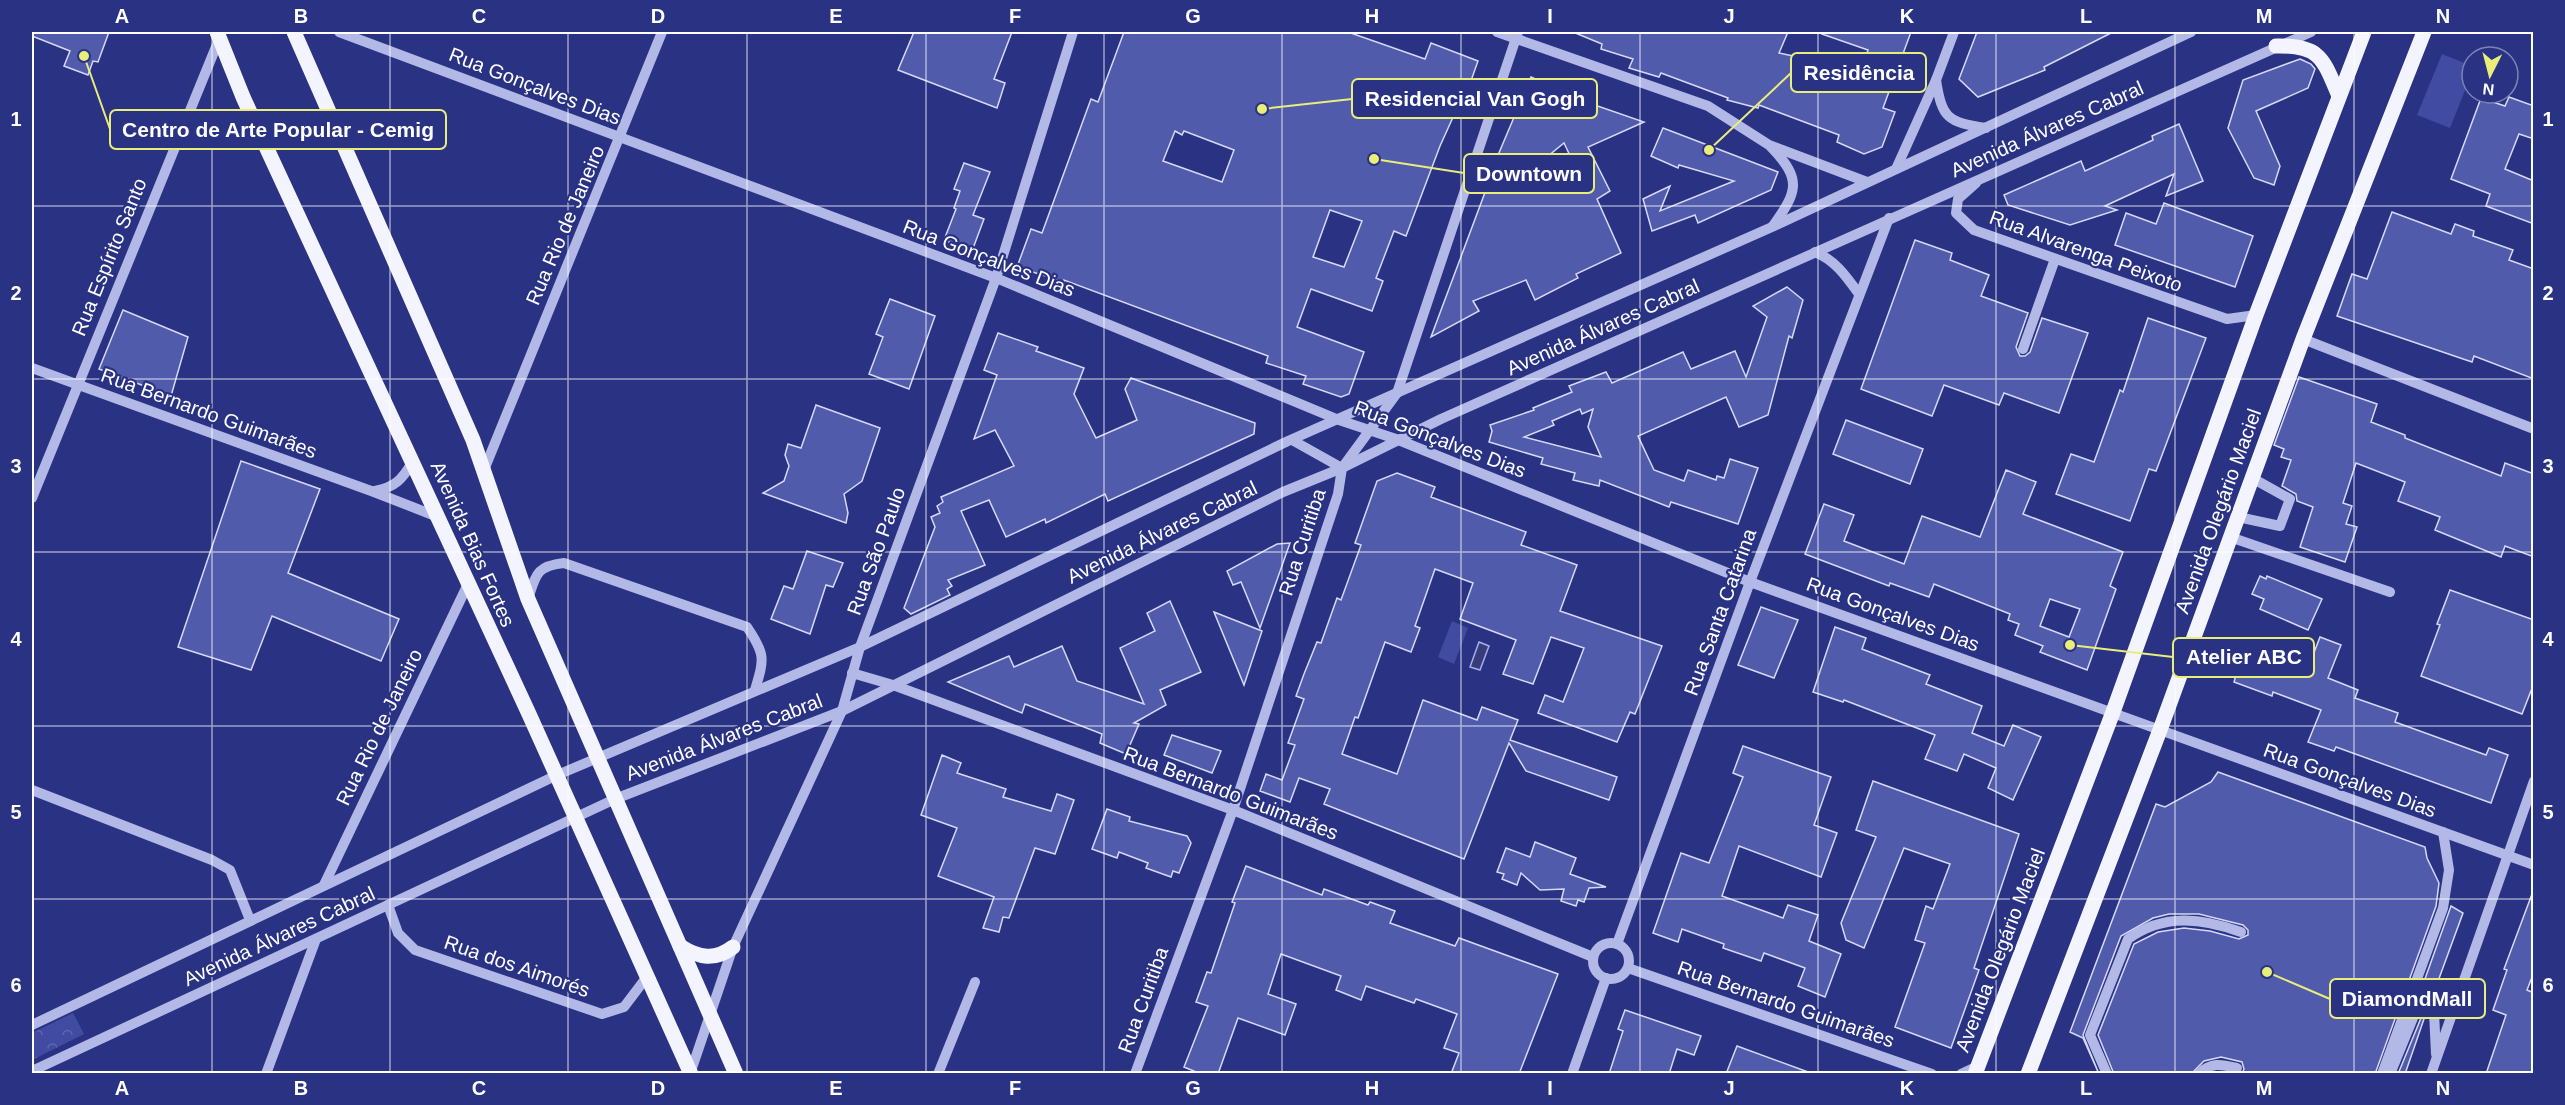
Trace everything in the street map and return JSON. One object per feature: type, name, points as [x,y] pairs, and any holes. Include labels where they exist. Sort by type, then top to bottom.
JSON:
[{"type":"main road","name":"Avenida Bias Fortes","points":[[294,32],[473,440],[528,599],[736,1074]]},
{"type":"main road","name":"Avenida Olegário Maciel","points":[[1977,1070],[2113,712],[2256,315],[2364,32]]},
{"type":"main road","name":"Avenida Olegário Maciel","points":[[2028,1074],[2160,730],[2303,339],[2424,32]]},
{"type":"main road","name":"Avenida Bias Fortes","points":[[219,34],[243,98],[413,461],[690,1073]]},
{"type":"main road","points":[[2276,46],[2301,46],[2315,54],[2325,64],[2339,96]]},
{"type":"main road","points":[[680,946],[703,957],[721,955],[733,947]]},
{"type":"street","name":"Rua Gonçalves Dias","points":[[339,32],[996,278],[1340,420],[1371,429],[1750,582],[2534,865]]},
{"type":"street","name":"Rua Rio de Janeiro","points":[[484,470],[621,138],[662,32]]},
{"type":"street","name":"Rua São Paulo","points":[[690,1073],[733,947],[842,711],[860,647],[996,278],[1073,32]]},
{"type":"street","points":[[1497,32],[1517,34],[1708,106],[1769,145],[1867,182]]},
{"type":"street","points":[[1896,169],[1936,80],[1954,32]]},
{"type":"street","name":"Avenida Álvares Cabral","points":[[32,1025],[555,776],[860,647],[1292,440],[1772,227],[2191,32]]},
{"type":"street","name":"Avenida Álvares Cabral","points":[[32,1071],[615,799],[842,711],[1283,492],[1342,468],[1396,439],[2311,32]]},
{"type":"street","name":"Rua Espírito Santo","points":[[32,498],[76,384],[219,34]]},
{"type":"street","name":"Rua Curitiba","points":[[1135,1074],[1233,810],[1338,494],[1342,468],[1396,393],[1517,34]]},
{"type":"street","points":[[1936,80],[1940,106],[1947,116],[1956,123],[1987,128]]},
{"type":"street","points":[[1769,145],[1788,165],[1792,181],[1792,199],[1772,227]]},
{"type":"street","name":"Rua Alvarenga Peixoto","points":[[1983,177],[1958,199],[1956,213],[1974,230],[2227,319],[2256,315]]},
{"type":"street","name":"Rua Santa Catarina","points":[[1617,944],[1750,582],[1889,219]]},
{"type":"street","points":[[1815,252],[1840,268],[1859,294]]},
{"type":"street","points":[[2024,349],[2055,259]]},
{"type":"street","points":[[2303,339],[2534,429]]},
{"type":"street","name":"Rua Bernardo Guimarães","points":[[32,368],[438,517]]},
{"type":"street","points":[[473,440],[484,441],[499,431]]},
{"type":"street","points":[[1292,440],[1342,468]]},
{"type":"street","points":[[374,492],[391,488],[399,483],[413,461]]},
{"type":"street","points":[[2238,517],[2280,526],[2290,499],[2252,478]]},
{"type":"street","points":[[2230,537],[2390,592]]},
{"type":"street","points":[[528,599],[537,572],[549,564],[564,563],[747,627],[761,647],[762,665],[754,690]]},
{"type":"street","name":"Rua Rio de Janeiro","points":[[324,885],[468,584]]},
{"type":"street","name":"Rua Bernardo Guimarães","points":[[852,673],[893,685],[1233,810],[1593,957]]},
{"type":"street","points":[[2431,1074],[2506,855],[2534,781]]},
{"type":"street","points":[[32,790],[212,860],[230,870],[250,920]]},
{"type":"street","points":[[2382,1074],[2443,908],[2449,870],[2443,832]]},
{"type":"street","name":"Rua dos Aimorés","points":[[388,905],[398,933],[415,950],[602,1014],[624,1007],[646,978]]},
{"type":"street","points":[[2107,1074],[2090,1035],[2128,939],[2140,930],[2195,919],[2209,920],[2241,932]]},
{"type":"street","points":[[266,1074],[316,939]]},
{"type":"street","points":[[1606,944],[1617,944],[1625,949],[1629,958],[1628,968],[1621,976],[1606,978],[1595,968],[1593,957],[1598,949],[1606,944]]},
{"type":"street","name":"Rua Bernardo Guimarães","points":[[1628,968],[1932,1074]]},
{"type":"street","points":[[1572,1074],[1606,978]]},
{"type":"street","points":[[938,1074],[975,982]]},
{"type":"street","points":[[2390,1074],[2415,1013],[2424,1008],[2433,1012],[2436,1059]]},
{"type":"street","points":[[2198,1074],[2207,1065],[2218,1063],[2238,1068]]},
{"type":"street","points":[[1961,1074],[1977,1070]]},
{"type":"green space","points":[[2442,54],[2460,61],[2460,103],[2450,128],[2417,115]]},
{"type":"green space","points":[[1452,621],[1468,628],[1454,664],[1438,657]]},
{"type":"green space","points":[[73,1013],[84,1034],[32,1060],[32,1033]]},
{"type":"water","points":[[1479,642],[1489,646],[1480,670],[1470,667]]},
{"type":"building","points":[[32,32],[109,32],[98,62],[93,61],[88,75],[64,66],[70,51],[32,36]]},
{"type":"building","points":[[914,32],[1012,32],[994,79],[1005,83],[997,108],[898,70]]},
{"type":"building","points":[[1124,32],[1348,32],[1425,59],[1431,43],[1478,61],[1462,106],[1459,104],[1440,146],[1406,236],[1394,231],[1376,278],[1383,281],[1372,311],[1311,289],[1297,327],[1364,352],[1349,394],[1341,397],[1303,384],[1306,376],[1266,363],[1268,356],[1064,280],[1064,282],[1017,267],[1031,229],[1042,233],[1091,99],[1098,102]],"holes":[[[1175,131],[1182,135],[1184,131],[1234,150],[1222,182],[1163,161]],[[1330,210],[1362,221],[1344,267],[1313,257]]]},
{"type":"building","points":[[1573,32],[1788,32],[1779,53],[1807,59],[1811,65],[1858,82],[1868,50],[1822,34],[1823,32],[1911,32],[1883,108],[1895,112],[1882,147],[1864,154],[1837,142],[1839,135],[1759,105],[1758,108],[1727,100],[1728,98],[1661,73],[1659,77],[1629,68],[1633,59],[1601,49],[1602,44]]},
{"type":"building","points":[[1977,32],[2113,32],[2044,67],[2045,70],[1978,97],[1959,79]]},
{"type":"building","points":[[2300,59],[2311,64],[2315,69],[2308,88],[2256,111],[2280,166],[2274,185],[2254,178],[2228,128],[2243,80]]},
{"type":"building","points":[[1531,77],[1564,92],[1563,94],[1644,122],[1588,147],[1610,191],[1597,199],[1621,253],[1576,274],[1578,278],[1535,300],[1526,280],[1473,301],[1479,311],[1431,337],[1487,187],[1485,186]],"holes":[[[1564,143],[1581,179],[1555,189],[1536,166]]]},
{"type":"building","points":[[2520,101],[2534,106],[2534,139],[2519,134],[2505,169],[2534,181],[2534,224],[2486,206],[2490,194],[2451,179],[2478,105],[2520,105]]},
{"type":"building","points":[[2179,124],[2203,181],[2166,196],[2174,174],[2105,206],[2117,210],[2070,225],[2008,205],[2004,195],[2081,161],[2085,171],[2153,140],[2152,136]]},
{"type":"building","points":[[1663,128],[1778,172],[1771,190],[1698,223],[1695,215],[1652,231],[1643,199],[1670,186],[1660,211],[1734,181],[1679,165],[1678,168],[1651,156]]},
{"type":"building","points":[[964,163],[990,172],[973,215],[984,219],[972,251],[944,240],[956,209],[954,208],[960,191],[954,189]]},
{"type":"building","points":[[2164,203],[2253,236],[2235,287],[2115,245],[2126,213],[2156,224]]},
{"type":"building","points":[[2392,212],[2451,234],[2455,224],[2474,231],[2473,236],[2513,250],[2509,260],[2534,269],[2534,379],[2474,356],[2472,362],[2337,316],[2352,274],[2367,279]]},
{"type":"building","points":[[1915,240],[1952,253],[1950,260],[1989,275],[1981,296],[2028,313],[2016,347],[2020,356],[2025,356],[2030,352],[2042,318],[2088,333],[2059,413],[2004,393],[1999,405],[1944,385],[1932,416],[1861,389]]},
{"type":"building","points":[[1787,287],[1803,300],[1792,338],[1789,336],[1768,415],[1739,427],[1726,397],[1638,436],[1654,470],[1684,481],[1688,470],[1716,480],[1717,476],[1724,478],[1730,459],[1758,468],[1738,524],[1671,502],[1669,507],[1600,480],[1599,486],[1573,480],[1575,473],[1541,464],[1543,458],[1489,442],[1492,431],[1490,425],[1534,410],[1533,408],[1572,392],[1569,386],[1606,372],[1612,383],[1683,352],[1691,369],[1735,351],[1746,377],[1767,317],[1753,306]],"holes":[[[1580,409],[1582,414],[1593,409],[1588,427],[1601,457],[1524,437],[1554,425],[1552,421]]]},
{"type":"building","points":[[890,299],[935,316],[909,389],[869,374],[883,337],[876,334]]},
{"type":"building","points":[[123,310],[188,337],[171,396],[99,369]]},
{"type":"building","points":[[2148,318],[2206,338],[2156,471],[2149,469],[2130,521],[2056,494],[2071,454],[2094,462],[2120,390],[2123,392]]},
{"type":"building","points":[[998,333],[1038,347],[1036,351],[1084,368],[1074,394],[1096,438],[1137,420],[1125,389],[1131,378],[1255,423],[1254,434],[1108,501],[1105,494],[1046,523],[1045,519],[1006,537],[989,500],[961,511],[985,565],[948,580],[952,586],[947,589],[950,595],[911,614],[904,608],[935,527],[931,517],[940,513],[937,506],[943,502],[941,497],[1014,466],[995,430],[974,439],[997,375],[984,370]]},
{"type":"building","points":[[2299,377],[2377,404],[2371,422],[2405,435],[2405,438],[2501,476],[2505,463],[2534,474],[2534,557],[2505,546],[2501,557],[2435,530],[2440,517],[2398,501],[2405,482],[2356,463],[2343,503],[2352,506],[2346,524],[2357,527],[2345,562],[2300,547],[2313,507],[2297,501],[2296,494],[2282,486],[2291,460],[2281,457],[2284,449],[2274,445]]},
{"type":"building","points":[[816,405],[880,428],[862,481],[844,494],[848,513],[846,523],[763,493],[784,481],[789,466],[785,455],[788,444],[801,448]]},
{"type":"building","points":[[1846,420],[1923,449],[1910,484],[1833,454]]},
{"type":"building","points":[[241,461],[320,489],[288,573],[399,619],[381,661],[272,616],[251,670],[178,647]]},
{"type":"building","points":[[2006,470],[2036,482],[2023,514],[2123,552],[2110,586],[2116,589],[2087,670],[2040,652],[2043,646],[2015,635],[2019,624],[2008,620],[2010,614],[1934,584],[1929,597],[1890,583],[1889,586],[1805,554],[1824,504],[1854,515],[1844,541],[1904,564],[1922,516],[1980,537]],"holes":[[[2050,599],[2080,609],[2069,637],[2040,626]]]},
{"type":"building","points":[[1397,473],[1435,487],[1431,497],[1526,532],[1521,545],[1577,565],[1560,611],[1662,646],[1635,714],[1630,712],[1617,742],[1538,713],[1545,695],[1563,702],[1584,648],[1551,637],[1533,684],[1503,674],[1516,640],[1460,619],[1473,583],[1435,569],[1415,626],[1420,628],[1411,652],[1385,642],[1358,718],[1355,717],[1342,754],[1397,774],[1423,700],[1477,720],[1482,707],[1518,720],[1510,740],[1617,777],[1609,800],[1526,771],[1509,743],[1464,859],[1324,804],[1330,789],[1299,778],[1290,802],[1260,791],[1266,774],[1282,780],[1295,745],[1288,743],[1304,699],[1296,696],[1304,674],[1317,642],[1321,643],[1337,598],[1341,600],[1361,545],[1355,543],[1377,481]]},
{"type":"building","points":[[1290,543],[1260,628],[1241,582],[1233,585],[1227,571],[1277,544]]},
{"type":"building","points":[[807,551],[843,563],[833,587],[826,585],[810,634],[771,619],[784,586],[793,589]]},
{"type":"building","points":[[2260,576],[2266,579],[2267,576],[2322,599],[2308,630],[2260,609],[2264,599],[2252,594]]},
{"type":"building","points":[[2450,590],[2534,620],[2534,683],[2522,714],[2421,676]]},
{"type":"building","points":[[1170,601],[1201,672],[1160,690],[1166,705],[1134,723],[1139,724],[1126,754],[1100,743],[1102,734],[1025,704],[1022,713],[948,682],[1009,656],[1014,667],[1062,646],[1077,681],[1144,704],[1120,648],[1155,631],[1147,613]]},
{"type":"building","points":[[1761,607],[1798,620],[1774,678],[1738,665]]},
{"type":"building","points":[[1214,612],[1262,631],[1244,685]]},
{"type":"building","points":[[1835,627],[1866,638],[1862,649],[1930,675],[1926,684],[1982,706],[1972,733],[2004,746],[2013,725],[2041,737],[2013,800],[1988,788],[1996,768],[1964,754],[1957,771],[1925,759],[1935,735],[1844,700],[1843,702],[1813,692]]},
{"type":"building","points":[[2320,637],[2341,645],[2328,678],[2358,690],[2355,698],[2398,713],[2395,722],[2486,755],[2489,748],[2508,755],[2491,803],[2336,747],[2334,751],[2308,742],[2321,710],[2273,692],[2272,696],[2234,682],[2236,675],[2225,671],[2236,643],[2246,646],[2248,640],[2310,663]]},
{"type":"building","points":[[1172,735],[1221,751],[1212,773],[1164,755]]},
{"type":"building","points":[[1743,746],[1831,777],[1814,825],[1837,833],[1821,877],[1739,846],[1722,896],[1783,918],[1788,905],[1818,915],[1809,941],[1841,954],[1825,997],[1798,986],[1805,968],[1764,953],[1761,961],[1723,948],[1724,944],[1682,929],[1678,942],[1653,933],[1681,853],[1709,863],[1743,777],[1733,773]]},
{"type":"building","points":[[942,755],[961,763],[957,773],[1006,789],[1003,797],[1051,811],[1057,794],[1074,800],[1055,854],[1035,848],[1009,918],[1003,917],[999,932],[983,928],[994,897],[938,876],[957,828],[921,815]]},
{"type":"building","points":[[2218,772],[2425,847],[2427,858],[2439,883],[2436,906],[2375,1074],[2242,1074],[2244,1069],[2242,1062],[2221,1057],[2204,1061],[2191,1074],[2114,1074],[2098,1035],[2134,944],[2158,932],[2184,928],[2210,931],[2239,939],[2248,935],[2248,930],[2243,925],[2199,914],[2169,914],[2153,918],[2121,936],[2083,1035],[2099,1074],[2083,1038],[2070,1032],[2156,804],[2165,807],[2211,782]]},
{"type":"building","points":[[1873,781],[2019,834],[1974,968],[1979,970],[1951,1048],[1895,1027],[1925,943],[1915,940],[1926,906],[1933,909],[1950,864],[1904,848],[1864,948],[1846,940],[1841,923],[1876,837],[1856,830]]},
{"type":"building","points":[[1107,809],[1130,817],[1129,821],[1187,836],[1191,843],[1179,873],[1173,871],[1171,877],[1146,868],[1148,863],[1119,852],[1117,858],[1092,849]]},
{"type":"building","points":[[1535,842],[1576,858],[1570,874],[1606,887],[1589,888],[1584,902],[1578,900],[1576,906],[1561,901],[1564,889],[1540,890],[1521,873],[1517,885],[1502,879],[1504,874],[1497,872],[1506,848],[1530,857]]},
{"type":"building","points":[[1246,866],[1322,895],[1324,889],[1368,905],[1370,902],[1395,911],[1390,923],[1455,946],[1459,938],[1558,974],[1519,1074],[1451,1074],[1459,1053],[1444,1048],[1457,1014],[1416,999],[1414,1003],[1366,986],[1361,1000],[1336,990],[1341,976],[1281,954],[1268,994],[1296,1004],[1285,1035],[1238,1018],[1218,1074],[1201,1074],[1184,1067],[1208,1006],[1196,1002],[1207,972],[1211,973],[1235,903],[1232,902]]},
{"type":"building","points":[[2532,894],[2534,972],[2527,990],[2534,993],[2534,1074],[2486,1074],[2506,1015],[2493,1010],[2507,970],[2504,969]]},
{"type":"building","points":[[2451,906],[2463,913],[2430,1003],[2423,1001],[2416,1004]]},
{"type":"building","points":[[1625,1010],[1701,1036],[1694,1055],[1677,1049],[1669,1074],[1609,1074],[1623,1031],[1618,1029]]},
{"type":"building","points":[[2425,1016],[2405,1074],[2398,1074],[2421,1018]]},
{"type":"building","points":[[1737,1046],[1808,1072],[1807,1074],[1726,1074]]},
{"type":"place","name":"Centro de Arte Popular - Cemig","points":[[84,56]]},
{"type":"place","name":"Residencial Van Gogh","points":[[1262,109]]},
{"type":"place","name":"Residência","points":[[1709,150]]},
{"type":"place","name":"Downtown","points":[[1374,159]]},
{"type":"place","name":"Atelier ABC","points":[[2070,645]]},
{"type":"place","name":"DiamondMall","points":[[2267,972]]}]
